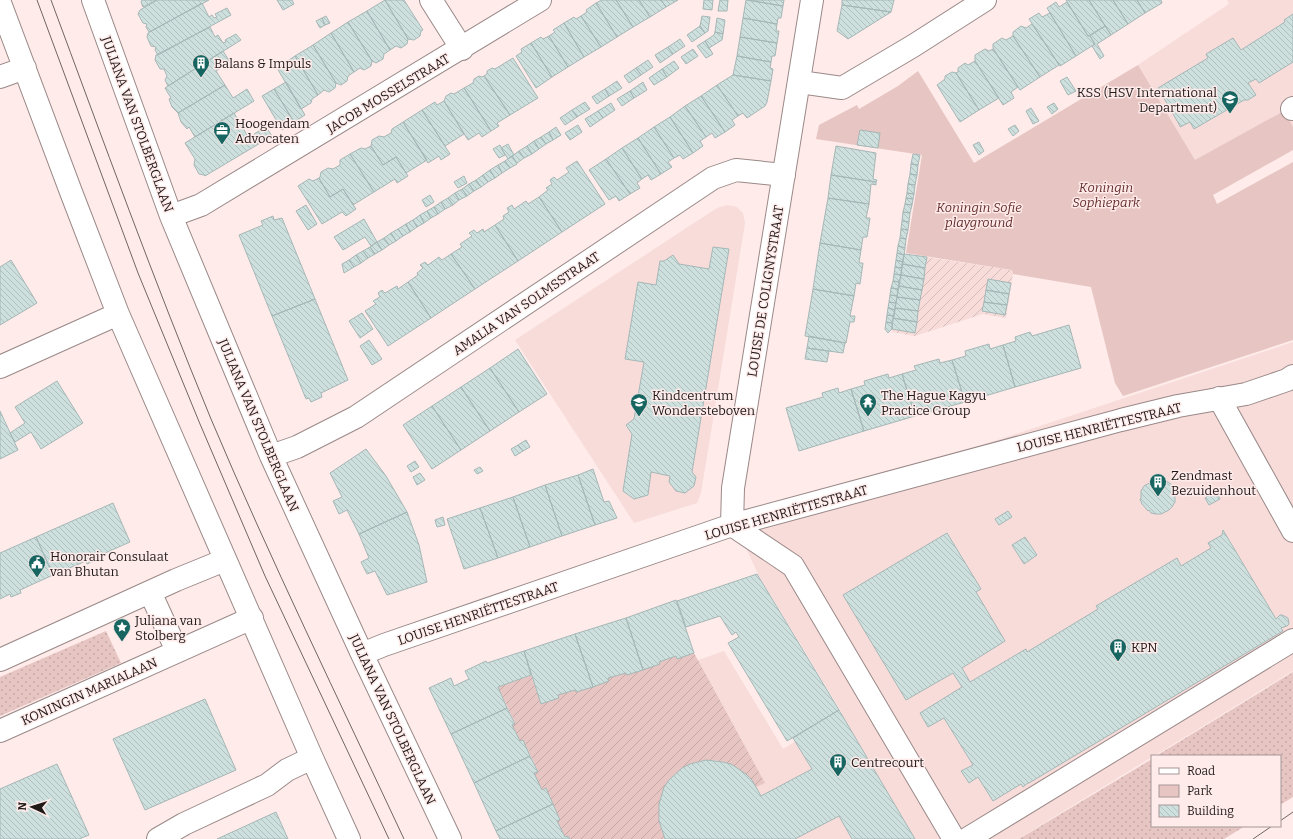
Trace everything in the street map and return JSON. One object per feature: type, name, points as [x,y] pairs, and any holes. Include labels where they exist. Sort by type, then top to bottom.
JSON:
[{"type":"street","name":"JULIANA VAN STOLBERGLAAN","points":[[93,0],[171,216],[270,456],[450,839]]},
{"type":"street","points":[[431,0],[462,49]]},
{"type":"street","name":"JACOB MOSSELSTRAAT","points":[[171,216],[201,205],[462,49],[540,0]]},
{"type":"street","name":"LOUISE DE COLIGNYSTRAAT","points":[[732,525],[733,488],[800,82],[812,0]]},
{"type":"street","points":[[800,82],[842,88],[913,46],[985,0]]},
{"type":"street","points":[[0,3],[118,314],[312,758],[349,839]]},
{"type":"street","points":[[0,77],[24,68]]},
{"type":"street","name":"AMALIA VAN SOLMSSTRAAT","points":[[270,456],[297,447],[356,418],[713,178],[736,170],[784,175]]},
{"type":"street","points":[[0,367],[118,314]]},
{"type":"street","name":"LOUISE HENRIËTTESTRAAT","points":[[362,654],[384,645],[732,525],[1121,420],[1218,398],[1246,394],[1287,380],[1293,376]]},
{"type":"street","points":[[1218,398],[1293,531]]},
{"type":"street","points":[[732,525],[793,566],[954,839]]},
{"type":"street","points":[[0,660],[150,592],[225,560]]},
{"type":"street","points":[[150,592],[177,651]]},
{"type":"street","name":"KONINGIN MARIALAAN","points":[[0,731],[252,618]]},
{"type":"street","points":[[966,839],[1293,640]]},
{"type":"street","points":[[158,839],[187,832],[267,785],[287,770],[312,758]]},
{"type":"shaded area","name":"KSS (HSV International Department)","points":[[1227,0],[1293,0],[1293,150],[1195,160],[1138,65],[1229,4]]},
{"type":"shaded area","name":"Kindcentrum Wondersteboven","points":[[727,205],[737,207],[743,213],[745,223],[701,493],[697,503],[634,523],[515,340],[717,208]]},
{"type":"shaded area","points":[[906,254],[1012,270],[1013,274],[1006,318],[983,314],[915,336],[892,332]]},
{"type":"shaded area","points":[[1293,342],[1293,671],[1156,755],[1151,755],[1151,758],[1018,839],[571,839],[517,724],[724,651],[783,749],[842,713],[759,576],[736,527]]},
{"type":"green space","name":"Koningin Sophiepark","points":[[1138,65],[1195,160],[1284,111],[1293,127],[1293,150],[1213,195],[1217,204],[1293,162],[1293,340],[1123,396],[1115,383],[1091,287],[1013,274],[1012,270],[906,253],[922,155],[816,139],[819,125],[857,105],[859,109],[898,86],[918,71],[974,163]]},
{"type":"green space","points":[[106,631],[121,663],[0,716],[0,677]]},
{"type":"green space","points":[[694,653],[765,783],[756,787],[740,770],[722,761],[703,761],[686,766],[671,778],[662,795],[659,815],[665,839],[570,839],[568,836],[565,837],[557,821],[560,819],[546,788],[542,790],[534,773],[538,771],[523,740],[520,741],[512,725],[515,723],[498,687],[531,675],[541,704],[558,695],[575,690],[577,692],[609,681],[608,678],[626,673],[627,675],[659,664],[659,662],[676,656],[677,658]]},
{"type":"green space","points":[[1293,672],[1293,797],[1281,804],[1281,755],[1158,755]]},
{"type":"green space","points":[[1151,760],[1151,827],[1243,827],[1224,839],[1019,839]]},
{"type":"building","points":[[142,0],[157,0],[143,7],[141,2]]},
{"type":"building","points":[[157,0],[209,0],[149,32],[146,27],[147,24],[143,23],[138,14],[140,10]]},
{"type":"building","points":[[277,0],[292,0],[294,4],[283,10]]},
{"type":"building","points":[[385,0],[408,39],[407,44],[401,48],[396,46],[390,50],[367,11]]},
{"type":"building","points":[[385,0],[404,0],[423,30],[421,31],[420,36],[414,40],[408,39]]},
{"type":"building","points":[[602,0],[616,0],[633,27],[617,37],[596,3]]},
{"type":"building","points":[[616,0],[639,0],[650,17],[633,27]]},
{"type":"building","points":[[639,0],[661,0],[666,7],[650,17]]},
{"type":"building","points":[[661,0],[678,0],[666,7]]},
{"type":"building","points":[[704,0],[713,0],[712,10],[703,9]]},
{"type":"building","points":[[720,0],[728,0],[727,11],[718,11]]},
{"type":"building","points":[[746,0],[783,6],[781,18],[778,18],[777,24],[743,18]]},
{"type":"building","points":[[748,0],[784,0],[783,6]]},
{"type":"building","points":[[842,0],[894,0],[891,12],[842,5]]},
{"type":"building","points":[[1066,0],[1089,0],[1105,26],[1088,36]]},
{"type":"building","points":[[1089,0],[1113,0],[1128,24],[1111,35]]},
{"type":"building","points":[[1113,0],[1137,0],[1145,13],[1128,24]]},
{"type":"building","points":[[1137,0],[1161,0],[1162,3],[1145,13]]},
{"type":"building","points":[[1056,2],[1059,7],[1067,2],[1088,36],[1090,36],[1095,44],[1076,56],[1047,8]]},
{"type":"building","points":[[202,3],[209,17],[212,15],[214,18],[217,17],[215,14],[227,8],[231,15],[158,55],[155,50],[156,47],[151,46],[147,37],[148,33]]},
{"type":"building","points":[[596,3],[617,37],[601,47],[581,16],[587,12],[586,10]]},
{"type":"building","points":[[842,5],[891,12],[848,39],[837,31]]},
{"type":"building","points":[[367,11],[390,50],[384,54],[383,59],[376,63],[372,61],[348,22]]},
{"type":"building","points":[[1039,13],[1042,17],[1050,13],[1076,56],[1060,66],[1029,19]]},
{"type":"building","points":[[1293,14],[1293,62],[1259,83],[1256,79],[1248,83],[1256,95],[1248,100],[1244,100],[1194,129],[1190,122],[1180,127],[1158,88],[1208,58],[1206,54],[1233,38],[1241,50],[1285,22],[1284,20]]},
{"type":"building","points":[[326,16],[330,23],[325,25],[322,18]]},
{"type":"building","points":[[581,16],[601,47],[584,57],[564,23],[574,17],[576,19]]},
{"type":"building","points":[[702,16],[710,17],[708,31],[705,33],[700,26]]},
{"type":"building","points":[[322,18],[325,25],[320,28],[316,21]]},
{"type":"building","points":[[717,18],[725,20],[723,34],[715,32]]},
{"type":"building","points":[[743,18],[777,24],[776,31],[779,31],[777,43],[740,37]]},
{"type":"building","points":[[348,22],[372,61],[371,66],[364,70],[360,68],[354,72],[331,33]]},
{"type":"building","points":[[564,23],[584,57],[568,67],[549,36],[555,32],[553,30]]},
{"type":"building","points":[[1032,24],[1059,65],[1040,77],[1013,36],[1013,32],[1021,26],[1026,28]]},
{"type":"building","points":[[700,26],[705,33],[692,42],[687,35]]},
{"type":"building","points":[[1105,26],[1111,35],[1097,44],[1104,56],[1100,59],[1092,46],[1095,44],[1090,36]]},
{"type":"building","points":[[210,27],[215,37],[218,35],[223,43],[226,42],[225,40],[236,34],[241,40],[168,86],[165,80],[167,76],[164,69],[160,69],[155,60],[156,55]]},
{"type":"building","points":[[715,32],[723,34],[722,40],[709,48],[705,41],[714,35]]},
{"type":"building","points":[[331,33],[354,72],[348,76],[347,81],[341,85],[336,83],[313,45]]},
{"type":"building","points":[[549,36],[568,67],[552,77],[531,43],[541,37],[543,39]]},
{"type":"building","points":[[1013,36],[1040,77],[1020,90],[993,48],[993,44],[1002,38],[1006,40]]},
{"type":"building","points":[[740,37],[777,43],[775,56],[772,56],[771,62],[737,56]]},
{"type":"building","points":[[680,39],[685,46],[673,54],[668,47]]},
{"type":"building","points":[[705,41],[713,54],[706,58],[697,46]]},
{"type":"building","points":[[531,43],[552,77],[536,88],[516,56],[522,52],[521,49]]},
{"type":"building","points":[[313,45],[336,83],[335,88],[329,92],[324,90],[318,95],[295,56]]},
{"type":"building","points":[[668,47],[673,54],[660,63],[655,55]]},
{"type":"building","points":[[693,49],[698,56],[686,64],[681,57]]},
{"type":"building","points":[[985,49],[989,51],[993,49],[1018,87],[1011,92],[1014,98],[1003,105],[975,61],[975,55]]},
{"type":"building","name":"Balans & Impuls","points":[[223,51],[230,62],[216,71],[225,85],[178,113],[172,107],[169,99],[171,98],[165,88]]},
{"type":"building","points":[[295,56],[318,95],[312,99],[311,103],[301,109],[277,68]]},
{"type":"building","points":[[737,56],[771,62],[770,68],[773,69],[771,81],[733,75]]},
{"type":"building","points":[[513,58],[538,98],[510,115],[484,76],[487,74],[487,71],[492,68],[495,69]]},
{"type":"building","points":[[648,60],[653,67],[641,75],[636,68]]},
{"type":"building","points":[[674,61],[679,68],[667,77],[662,69]]},
{"type":"building","points":[[975,61],[999,98],[979,110],[956,73],[958,72],[958,68],[965,63],[968,65]]},
{"type":"building","points":[[636,68],[641,75],[629,83],[624,76]]},
{"type":"building","points":[[662,69],[667,77],[654,85],[649,78]]},
{"type":"building","points":[[952,72],[956,73],[979,110],[960,122],[937,85],[945,79],[945,76]]},
{"type":"building","points":[[733,75],[771,81],[765,106],[747,118],[743,113],[738,116],[717,85]]},
{"type":"building","points":[[479,76],[484,76],[510,115],[497,123],[499,126],[491,131],[464,88],[473,83],[474,79]]},
{"type":"building","points":[[1067,77],[1076,91],[1068,95],[1060,81]]},
{"type":"building","points":[[617,81],[622,88],[609,96],[605,89]]},
{"type":"building","points":[[286,82],[305,115],[294,122],[274,89]]},
{"type":"building","points":[[643,82],[647,90],[634,98],[630,91]]},
{"type":"building","points":[[225,85],[233,98],[247,89],[254,101],[195,137],[189,127],[187,129],[181,122],[178,113]]},
{"type":"building","points":[[717,85],[738,116],[732,120],[735,125],[725,132],[701,96]]},
{"type":"building","points":[[464,88],[491,131],[482,137],[479,133],[468,140],[444,101],[446,96],[451,93],[454,94]]},
{"type":"building","points":[[274,89],[294,122],[282,130],[262,96]]},
{"type":"building","points":[[605,89],[609,96],[597,104],[592,97]]},
{"type":"building","points":[[630,91],[634,98],[622,106],[617,99]]},
{"type":"building","points":[[701,96],[725,132],[715,138],[712,133],[706,137],[685,106]]},
{"type":"building","points":[[444,101],[464,134],[445,146],[422,110],[435,102],[437,105]]},
{"type":"building","points":[[585,102],[590,109],[577,117],[572,110]]},
{"type":"building","points":[[611,103],[615,110],[603,118],[598,111]]},
{"type":"building","points":[[1054,103],[1058,109],[1052,114],[1047,107]]},
{"type":"building","points":[[685,106],[706,137],[700,141],[703,146],[693,153],[670,117]]},
{"type":"building","points":[[1031,108],[1039,121],[1033,124],[1026,111]]},
{"type":"building","points":[[422,110],[450,154],[441,160],[439,156],[428,163],[403,122]]},
{"type":"building","points":[[572,110],[577,117],[565,125],[560,118]]},
{"type":"building","points":[[598,111],[603,118],[590,127],[585,119]]},
{"type":"building","name":"Hoogendam Advocaten","points":[[234,113],[250,140],[256,137],[254,134],[266,127],[272,136],[205,176],[199,174],[194,165],[195,159],[185,143]]},
{"type":"building","points":[[670,117],[693,153],[683,159],[680,155],[674,158],[654,127]]},
{"type":"building","points":[[403,122],[427,160],[406,173],[396,157],[383,165],[371,146],[372,140],[379,136],[384,137],[391,133],[392,129]]},
{"type":"building","points":[[578,125],[582,132],[570,140],[565,133]]},
{"type":"building","points":[[1015,125],[1019,131],[1013,136],[1008,129]]},
{"type":"building","points":[[556,127],[561,135],[553,140],[549,132]]},
{"type":"building","points":[[654,127],[674,158],[668,162],[672,167],[661,174],[638,138]]},
{"type":"building","points":[[860,130],[880,133],[878,148],[857,145]]},
{"type":"building","points":[[549,132],[553,140],[546,144],[541,137]]},
{"type":"building","points":[[541,137],[546,144],[539,149],[534,141]]},
{"type":"building","points":[[638,138],[661,174],[651,180],[648,175],[642,179],[622,148]]},
{"type":"building","points":[[534,141],[539,149],[532,154],[527,146]]},
{"type":"building","points":[[979,142],[984,151],[979,155],[973,145]]},
{"type":"building","points":[[508,144],[514,155],[508,159],[501,148]]},
{"type":"building","points":[[500,145],[505,155],[499,158],[493,149]]},
{"type":"building","points":[[371,146],[383,165],[396,157],[408,176],[397,183],[395,179],[374,192],[350,154],[361,148],[365,149]]},
{"type":"building","points":[[527,146],[532,154],[524,158],[519,151]]},
{"type":"building","points":[[836,146],[876,153],[873,179],[877,180],[876,182],[831,175]]},
{"type":"building","points":[[622,148],[642,179],[637,183],[640,188],[630,194],[606,159]]},
{"type":"building","points":[[519,151],[524,158],[517,163],[512,156]]},
{"type":"building","points":[[350,154],[374,192],[353,205],[343,189],[330,197],[319,178],[321,172],[328,168],[333,169],[340,165],[340,160]]},
{"type":"building","points":[[913,154],[920,155],[918,165],[911,164]]},
{"type":"building","points":[[512,156],[517,164],[510,168],[505,161]]},
{"type":"building","points":[[606,159],[630,194],[619,201],[616,196],[609,200],[589,170]]},
{"type":"building","points":[[505,161],[510,168],[502,173],[498,165]]},
{"type":"building","points":[[577,161],[605,204],[562,232],[539,197],[548,190],[546,188],[552,184],[550,180],[554,177],[557,180],[569,172],[566,168]]},
{"type":"building","points":[[911,164],[918,165],[917,175],[910,174]]},
{"type":"building","points":[[498,165],[502,173],[495,178],[490,170]]},
{"type":"building","points":[[490,170],[495,178],[488,182],[483,175]]},
{"type":"building","points":[[910,174],[917,175],[915,185],[908,184]]},
{"type":"building","points":[[483,175],[488,182],[481,187],[476,180]]},
{"type":"building","points":[[831,175],[876,182],[876,185],[871,184],[869,204],[828,198]]},
{"type":"building","points":[[464,176],[467,183],[458,188],[454,182]]},
{"type":"building","points":[[319,178],[330,197],[343,189],[356,209],[346,216],[342,212],[322,224],[298,186],[309,179],[313,181]]},
{"type":"building","points":[[476,180],[481,187],[474,191],[469,184]]},
{"type":"building","points":[[469,184],[474,191],[467,196],[462,189]]},
{"type":"building","points":[[908,184],[915,185],[914,194],[907,193]]},
{"type":"building","points":[[462,189],[467,196],[459,200],[455,193]]},
{"type":"building","points":[[455,193],[459,200],[453,205],[448,198]]},
{"type":"building","points":[[907,193],[914,194],[913,199],[906,198]]},
{"type":"building","points":[[430,195],[434,202],[426,207],[422,200]]},
{"type":"building","points":[[539,197],[562,232],[518,261],[495,225],[504,219],[503,216],[509,212],[507,208],[512,205],[514,209],[526,201],[528,204]]},
{"type":"building","points":[[448,198],[453,205],[445,209],[441,202]]},
{"type":"building","points":[[828,198],[869,204],[866,218],[870,218],[867,237],[863,237],[861,250],[820,243]]},
{"type":"building","points":[[906,198],[913,199],[912,205],[905,204]]},
{"type":"building","points":[[441,202],[445,209],[438,214],[434,207]]},
{"type":"building","points":[[905,204],[912,205],[910,213],[903,212]]},
{"type":"building","points":[[306,205],[317,224],[308,230],[296,211]]},
{"type":"building","points":[[434,207],[438,214],[431,218],[427,211]]},
{"type":"building","points":[[427,211],[431,218],[424,223],[420,215]]},
{"type":"building","points":[[903,212],[910,213],[909,222],[902,221]]},
{"type":"building","points":[[420,215],[424,223],[417,227],[413,220]]},
{"type":"building","points":[[273,216],[274,220],[282,218],[315,299],[272,316],[239,235],[263,225],[261,221]]},
{"type":"building","points":[[364,219],[377,242],[371,246],[365,237],[343,250],[334,237]]},
{"type":"building","points":[[413,220],[417,227],[410,232],[406,224]]},
{"type":"building","points":[[902,221],[909,222],[908,230],[901,229]]},
{"type":"building","points":[[406,224],[410,232],[403,236],[398,229]]},
{"type":"building","points":[[495,225],[518,261],[475,289],[451,254],[462,247],[460,244],[472,236],[469,233],[474,230],[477,233],[483,229],[484,232]]},
{"type":"building","points":[[398,229],[403,236],[396,241],[391,233]]},
{"type":"building","points":[[901,229],[908,230],[906,239],[900,238]]},
{"type":"building","points":[[391,233],[396,241],[389,245],[384,238]]},
{"type":"building","points":[[384,238],[389,245],[382,250],[377,242]]},
{"type":"building","points":[[900,238],[906,239],[905,248],[898,246]]},
{"type":"building","points":[[377,242],[382,250],[375,254],[370,247]]},
{"type":"building","points":[[820,243],[861,250],[859,263],[863,263],[860,284],[856,283],[854,296],[813,289]]},
{"type":"building","points":[[898,246],[905,248],[904,255],[897,253]]},
{"type":"building","points":[[370,247],[375,254],[368,258],[363,251]]},
{"type":"building","points":[[713,247],[729,249],[692,472],[696,477],[694,486],[685,493],[676,491],[669,482],[670,476],[651,472],[648,495],[634,499],[623,491],[632,434],[626,425],[634,419],[644,362],[625,359],[638,282],[656,285],[660,261],[664,261],[673,255],[679,264],[709,269]]},
{"type":"building","points":[[363,251],[368,258],[361,263],[356,255]]},
{"type":"building","points":[[897,253],[904,255],[903,262],[896,260]]},
{"type":"building","points":[[451,254],[475,289],[431,318],[408,282],[418,275],[417,273],[423,268],[420,265],[425,262],[428,265],[439,257],[442,260]]},
{"type":"building","points":[[904,254],[927,257],[925,268],[902,264]]},
{"type":"building","points":[[356,255],[361,263],[354,267],[349,260]]},
{"type":"building","points":[[11,260],[37,303],[0,325],[0,267]]},
{"type":"building","points":[[349,260],[354,267],[344,273],[342,264]]},
{"type":"building","points":[[896,260],[903,262],[902,268],[895,267]]},
{"type":"building","points":[[902,264],[925,268],[924,279],[901,275]]},
{"type":"building","points":[[895,267],[902,268],[901,275],[894,274]]},
{"type":"building","points":[[894,274],[901,275],[899,282],[893,281]]},
{"type":"building","points":[[901,275],[924,279],[922,290],[899,286]]},
{"type":"building","points":[[988,279],[1011,283],[1009,294],[986,290]]},
{"type":"building","points":[[893,281],[899,282],[898,289],[891,288]]},
{"type":"building","points":[[408,282],[431,318],[388,346],[365,311],[376,304],[373,301],[380,297],[378,293],[382,290],[385,293],[397,286],[398,289]]},
{"type":"building","points":[[899,286],[922,290],[920,300],[897,297]]},
{"type":"building","points":[[891,288],[898,289],[897,296],[890,295]]},
{"type":"building","points":[[813,289],[854,296],[850,316],[855,316],[854,322],[850,322],[846,343],[805,336]]},
{"type":"building","points":[[986,290],[1009,294],[1007,305],[984,302]]},
{"type":"building","points":[[890,295],[897,296],[896,303],[889,302]]},
{"type":"building","points":[[897,297],[920,300],[918,311],[895,308]]},
{"type":"building","points":[[315,299],[348,380],[321,393],[322,397],[311,402],[309,398],[306,399],[272,316]]},
{"type":"building","points":[[889,302],[896,303],[895,310],[888,308]]},
{"type":"building","points":[[984,302],[1007,305],[1005,315],[982,311]]},
{"type":"building","points":[[888,308],[895,310],[894,316],[887,315]]},
{"type":"building","points":[[895,308],[918,311],[917,322],[893,318]]},
{"type":"building","points":[[362,313],[373,329],[360,338],[349,321]]},
{"type":"building","points":[[887,315],[894,316],[892,323],[886,322]]},
{"type":"building","points":[[893,318],[917,322],[915,333],[892,329]]},
{"type":"building","points":[[886,322],[892,323],[892,329],[888,333],[885,329]]},
{"type":"building","points":[[1069,325],[1081,368],[1015,387],[1003,345],[1016,341],[1015,337],[1030,332],[1032,336]]},
{"type":"building","points":[[809,336],[845,343],[843,353],[807,348]]},
{"type":"building","points":[[369,340],[382,359],[372,365],[360,346]]},
{"type":"building","points":[[989,344],[990,349],[1003,345],[1015,387],[965,402],[952,360],[966,356],[965,351]]},
{"type":"building","points":[[807,348],[829,351],[827,362],[805,359]]},
{"type":"building","points":[[518,349],[547,394],[519,412],[490,368]]},
{"type":"building","points":[[939,359],[940,363],[952,360],[965,402],[915,416],[902,374],[916,370],[914,366]]},
{"type":"building","points":[[490,368],[519,412],[490,431],[461,387]]},
{"type":"building","points":[[888,374],[889,378],[902,374],[915,416],[864,431],[851,389],[865,385],[864,381]]},
{"type":"building","points":[[57,381],[83,423],[41,449],[31,432],[15,442],[10,433],[25,423],[15,407]]},
{"type":"building","points":[[461,387],[490,431],[461,450],[432,406]]},
{"type":"building","points":[[838,388],[839,393],[851,389],[864,431],[799,451],[786,408],[823,397],[822,393]]},
{"type":"building","points":[[432,406],[461,450],[432,469],[403,425]]},
{"type":"building","points":[[0,411],[18,450],[0,459]]},
{"type":"building","points":[[526,440],[530,447],[523,451],[518,445]]},
{"type":"building","points":[[518,445],[523,451],[515,456],[511,449]]},
{"type":"building","points":[[366,449],[386,476],[407,512],[359,534],[347,510],[339,514],[333,501],[342,497],[330,473]]},
{"type":"building","points":[[415,461],[419,467],[411,472],[407,466]]},
{"type":"building","points":[[480,467],[483,471],[477,474],[474,470]]},
{"type":"building","points":[[593,469],[604,502],[609,501],[617,518],[595,525],[578,475]]},
{"type":"building","points":[[420,473],[425,480],[417,485],[413,477]]},
{"type":"building","points":[[578,475],[595,525],[562,536],[545,485]]},
{"type":"building","name":"Zendmast Bezuidenhout","points":[[1155,479],[1160,479],[1172,485],[1175,494],[1175,502],[1172,507],[1161,514],[1151,513],[1149,510],[1148,511],[1140,499],[1141,491],[1144,486]]},
{"type":"building","points":[[545,485],[562,536],[530,547],[513,497]]},
{"type":"building","points":[[1216,491],[1220,499],[1209,505],[1205,498]]},
{"type":"building","points":[[513,497],[530,547],[498,558],[480,508]]},
{"type":"building","points":[[113,503],[130,542],[96,557],[97,559],[87,564],[86,561],[53,575],[36,537]]},
{"type":"building","points":[[480,508],[498,558],[464,569],[447,519]]},
{"type":"building","points":[[1008,511],[1012,517],[999,525],[995,519]]},
{"type":"building","points":[[407,512],[419,545],[427,582],[387,595],[375,571],[367,574],[361,562],[369,558],[359,534]]},
{"type":"building","points":[[443,517],[445,525],[437,527],[435,520]]},
{"type":"building","name":"KPN","points":[[1223,530],[1276,619],[1282,615],[1288,618],[1289,624],[1281,628],[1283,631],[1023,787],[1021,784],[993,801],[978,777],[969,783],[961,771],[973,765],[944,718],[928,727],[920,713],[962,687],[953,673],[906,700],[843,595],[947,533],[981,589],[976,592],[1005,641],[962,668],[970,682],[1026,649],[1027,652],[1098,609],[1096,606],[1177,558],[1181,566],[1211,548],[1208,543],[1222,535]]},
{"type":"building","points":[[36,537],[53,575],[20,590],[21,593],[11,597],[10,594],[0,599],[0,553]]},
{"type":"building","points":[[1025,537],[1037,555],[1024,564],[1012,545]]},
{"type":"building","points":[[757,574],[839,710],[787,741],[728,643],[739,637],[736,632],[732,635],[720,616],[686,627],[677,601]]},
{"type":"building","points":[[676,600],[694,653],[677,659],[676,656],[643,670],[626,618]]},
{"type":"building","points":[[626,618],[643,670],[627,675],[626,673],[608,678],[609,681],[593,687],[575,634]]},
{"type":"building","points":[[575,634],[593,687],[558,695],[559,698],[541,704],[524,651]]},
{"type":"building","points":[[524,651],[531,675],[498,687],[507,708],[451,734],[429,688],[451,678],[454,686],[469,679],[465,671],[486,661],[487,663]]},
{"type":"building","points":[[205,699],[236,770],[145,810],[113,739]]},
{"type":"building","points":[[507,708],[515,724],[512,725],[520,741],[523,740],[530,756],[474,783],[451,734]]},
{"type":"building","name":"Centrecourt","points":[[839,710],[915,839],[852,839],[839,816],[795,839],[665,839],[659,821],[659,804],[664,787],[682,768],[690,764],[706,760],[731,764],[752,780],[761,796],[812,769],[793,738]]},
{"type":"building","points":[[530,756],[538,772],[534,773],[542,790],[546,788],[553,804],[496,831],[474,783]]},
{"type":"building","points":[[57,764],[89,835],[79,839],[0,839],[0,789]]},
{"type":"building","points":[[553,804],[560,820],[557,821],[565,837],[568,836],[570,839],[500,839],[496,831]]},
{"type":"building","points":[[276,812],[288,839],[217,839]]},
{"type":"tram line","points":[[37,0],[138,273],[200,424],[265,576],[389,839]]},
{"type":"tram line","points":[[51,0],[149,263],[211,419],[281,578],[404,839]]},
{"type":"tram line","points":[[1281,820],[1293,812]]},
{"type":"tram line","points":[[1253,839],[1271,827]]},
{"type":"place","name":"Balans & Impuls","points":[[201,78]]},
{"type":"place","name":"KSS (HSV International Department)","points":[[1230,114]]},
{"type":"place","name":"Hoogendam Advocaten","points":[[222,145]]},
{"type":"place","name":"Kindcentrum Wondersteboven","points":[[639,417]]},
{"type":"place","name":"The Hague Kagyu Practice Group","points":[[868,417]]},
{"type":"place","name":"Zendmast Bezuidenhout","points":[[1158,497]]},
{"type":"place","name":"Honorair Consulaat van Bhutan","points":[[37,578]]},
{"type":"place","name":"Juliana van Stolberg","points":[[122,642]]},
{"type":"place","name":"KPN","points":[[1118,662]]},
{"type":"place","name":"Centrecourt","points":[[838,777]]},
{"type":"park label","name":"Koningin Sofie playground","points":[[979,214]]}]
